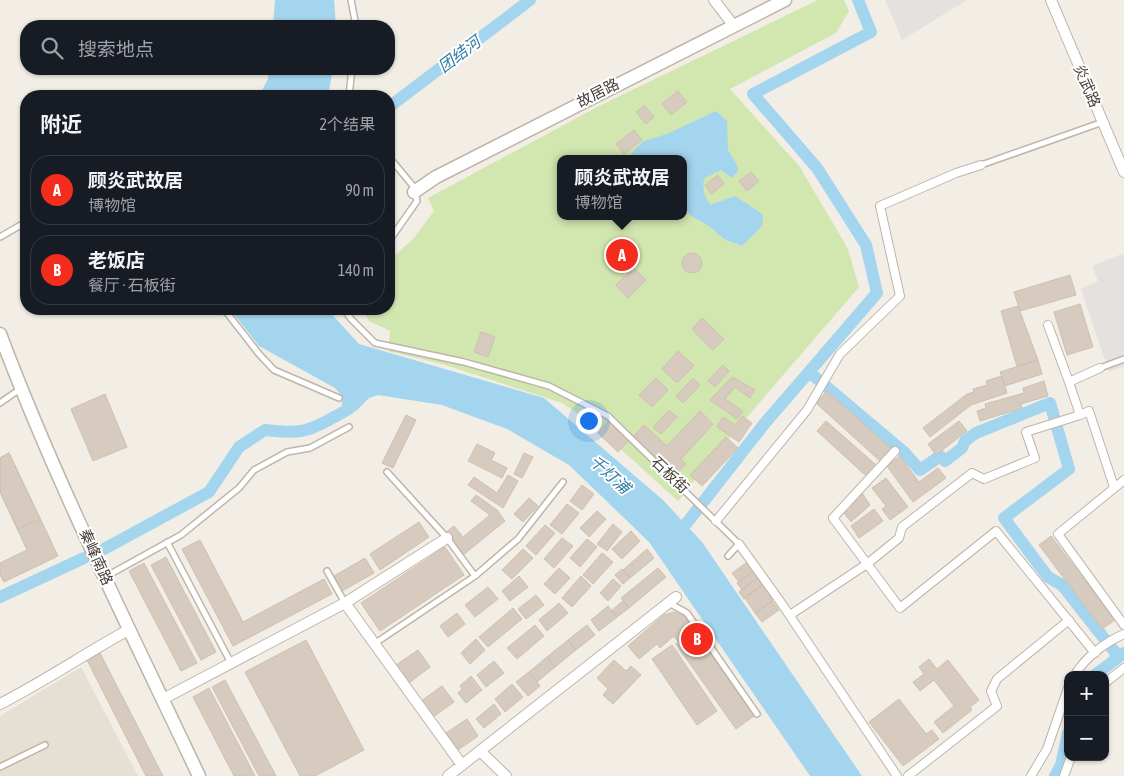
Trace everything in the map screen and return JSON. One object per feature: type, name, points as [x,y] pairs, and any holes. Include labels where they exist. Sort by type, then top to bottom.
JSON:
[{"type":"street","points":[[714,0],[734,26]]},
{"type":"street","name":"故居路","points":[[414,192],[444,172],[785,0]]},
{"type":"street","name":"炎武路","points":[[1051,0],[1124,172]]},
{"type":"street","points":[[716,521],[808,410],[840,354],[900,296],[880,206],[956,173],[981,165]]},
{"type":"street","points":[[1048,325],[1080,415]]},
{"type":"street","name":"秦峰南路","points":[[0,334],[21,389],[105,577],[199,776]]},
{"type":"street","points":[[1069,382],[1100,368]]},
{"type":"street","points":[[790,615],[867,564],[899,538],[902,527],[972,473],[984,479],[1035,458],[1026,432],[1089,411],[1114,487]]},
{"type":"street","points":[[895,451],[833,518],[900,608],[996,531],[1095,653]]},
{"type":"street","points":[[1124,480],[1058,534],[1124,625]]},
{"type":"street","points":[[163,699],[345,603],[447,538]]},
{"type":"street","name":"石板街","points":[[739,544],[790,615],[897,776]]},
{"type":"street","points":[[448,776],[673,599]]},
{"type":"street","points":[[345,603],[462,765]]},
{"type":"street","points":[[908,776],[997,706],[992,691],[997,679],[1069,620]]},
{"type":"street","points":[[0,704],[28,690],[86,653],[130,630]]},
{"type":"street","points":[[1077,671],[1110,640],[1124,634]]},
{"type":"street","points":[[1109,680],[1124,668]]},
{"type":"street","points":[[1031,776],[1047,748],[1064,699]]},
{"type":"street","points":[[480,751],[506,776]]},
{"type":"street","points":[[1064,776],[1070,761]]},
{"type":"lane","points":[[351,0],[355,20]]},
{"type":"lane","points":[[350,90],[351,75]]},
{"type":"lane","points":[[981,165],[1103,122]]},
{"type":"lane","points":[[395,164],[413,186],[417,201],[395,232]]},
{"type":"lane","points":[[0,237],[20,225]]},
{"type":"lane","points":[[229,315],[274,370],[339,398]]},
{"type":"lane","name":"石板街","points":[[348,315],[374,344],[464,362],[550,386],[608,416],[739,544]]},
{"type":"lane","points":[[1100,368],[1124,359]]},
{"type":"lane","points":[[0,404],[21,389]]},
{"type":"lane","points":[[105,577],[181,534],[239,488],[254,470],[287,452],[310,448],[349,427]]},
{"type":"lane","points":[[387,472],[447,538],[475,576]]},
{"type":"lane","points":[[374,644],[475,576],[518,539],[563,482]]},
{"type":"lane","points":[[167,542],[231,663]]},
{"type":"lane","points":[[728,556],[739,544]]},
{"type":"lane","points":[[327,571],[345,603]]},
{"type":"lane","points":[[673,599],[687,612],[757,714]]},
{"type":"lane","points":[[0,767],[45,745]]},
{"type":"shaded area","points":[[885,0],[967,0],[902,40]]},
{"type":"shaded area","points":[[1124,253],[1124,366],[1109,372],[1081,289],[1098,281],[1092,266]]},
{"type":"shaded area","points":[[81,667],[138,776],[0,776],[0,716]]},
{"type":"green space","points":[[818,0],[844,0],[849,11],[836,33],[730,89],[800,167],[848,249],[859,287],[730,437],[678,501],[592,423],[562,403],[442,364],[388,351],[390,331],[369,321],[366,315],[395,315],[395,255],[414,238],[434,211],[428,198],[597,107]]},
{"type":"water","points":[[275,0],[334,0],[336,20],[273,20]]},
{"type":"water","points":[[268,75],[332,75],[329,90],[262,90]]},
{"type":"water","points":[[716,111],[727,121],[728,150],[738,167],[738,171],[732,178],[721,170],[705,178],[703,184],[704,193],[710,205],[735,196],[761,213],[763,217],[762,226],[742,246],[724,239],[709,226],[690,215],[687,211],[687,155],[632,155],[634,150],[644,141],[667,134]]},
{"type":"water","name":"千灯浦","points":[[235,315],[332,315],[359,344],[544,398],[663,500],[702,542],[862,776],[810,776],[649,542],[569,465],[507,429],[442,405],[378,395],[369,398],[356,411],[345,410],[342,405],[342,396],[335,388],[259,346]]},
{"type":"building","points":[[678,91],[687,102],[671,115],[662,104]]},
{"type":"building","points":[[644,105],[654,117],[646,124],[636,112]]},
{"type":"building","points":[[634,130],[642,140],[624,154],[616,144]]},
{"type":"building","points":[[751,172],[759,181],[747,191],[739,181]]},
{"type":"building","points":[[718,175],[724,184],[711,194],[705,185]]},
{"type":"building","points":[[692,253],[699,256],[702,263],[699,270],[692,273],[685,270],[682,263],[685,256]]},
{"type":"building","points":[[634,268],[646,280],[628,298],[616,285]]},
{"type":"building","points":[[1070,275],[1076,295],[1020,311],[1014,292]]},
{"type":"building","points":[[1080,304],[1093,347],[1067,355],[1054,312]]},
{"type":"building","points":[[1018,306],[1038,360],[1017,367],[1001,311]]},
{"type":"building","points":[[702,318],[724,339],[713,350],[692,329]]},
{"type":"building","points":[[481,332],[495,337],[488,357],[474,352]]},
{"type":"building","points":[[678,351],[694,366],[677,383],[662,369]]},
{"type":"building","points":[[1038,360],[1042,374],[1005,386],[1000,372]]},
{"type":"building","points":[[723,365],[729,371],[715,387],[708,381]]},
{"type":"building","points":[[1002,376],[1007,393],[971,405],[930,437],[923,428],[967,394],[974,392],[973,389],[987,385],[986,381]]},
{"type":"building","points":[[732,377],[755,390],[750,398],[735,387],[725,399],[743,411],[737,419],[710,400]]},
{"type":"building","points":[[656,378],[668,390],[652,407],[639,395]]},
{"type":"building","points":[[693,378],[700,385],[683,403],[676,396]]},
{"type":"building","points":[[1044,381],[1048,396],[1021,404],[1022,408],[980,421],[977,411],[986,408],[985,404],[1024,393],[1023,388]]},
{"type":"building","points":[[827,391],[892,449],[880,461],[816,403]]},
{"type":"building","points":[[105,394],[127,447],[93,461],[71,409]]},
{"type":"building","points":[[669,410],[677,417],[661,434],[653,427]]},
{"type":"building","points":[[700,411],[713,424],[681,459],[686,464],[674,477],[632,438],[644,425],[667,446]]},
{"type":"building","points":[[406,415],[416,420],[393,468],[382,463]]},
{"type":"building","points":[[742,416],[752,423],[739,442],[717,427],[723,417],[735,425]]},
{"type":"building","points":[[609,421],[629,440],[618,452],[598,433]]},
{"type":"building","points":[[826,421],[875,464],[865,475],[817,431]]},
{"type":"building","points":[[959,421],[967,431],[936,455],[928,444]]},
{"type":"building","points":[[726,437],[738,448],[702,486],[690,475]]},
{"type":"building","points":[[477,444],[495,453],[491,460],[507,468],[502,478],[468,461]]},
{"type":"building","points":[[9,453],[58,556],[4,582],[0,575],[0,563],[27,550],[0,492],[0,458]]},
{"type":"building","points":[[9,453],[40,519],[18,529],[0,492],[0,458]]},
{"type":"building","points":[[524,453],[533,457],[522,478],[514,474]]},
{"type":"building","points":[[900,456],[919,482],[938,468],[946,478],[913,502],[887,466]]},
{"type":"building","points":[[508,475],[518,481],[503,508],[468,485],[474,477],[497,493]]},
{"type":"building","points":[[886,478],[908,507],[890,520],[882,509],[886,506],[872,488]]},
{"type":"building","points":[[582,485],[594,494],[582,510],[570,501]]},
{"type":"building","points":[[862,493],[870,505],[851,522],[844,513],[851,508],[848,504]]},
{"type":"building","points":[[476,495],[497,510],[505,521],[463,555],[445,533],[454,526],[463,537],[490,515],[471,501]]},
{"type":"building","points":[[529,498],[538,506],[523,522],[514,514]]},
{"type":"building","points":[[567,504],[579,513],[562,534],[550,525]]},
{"type":"building","points":[[874,509],[883,521],[859,538],[851,526]]},
{"type":"building","points":[[597,511],[606,519],[589,537],[580,528]]},
{"type":"building","points":[[419,522],[429,537],[380,570],[370,554]]},
{"type":"building","points":[[613,524],[622,532],[607,551],[597,544]]},
{"type":"building","points":[[545,525],[555,533],[536,555],[526,546]]},
{"type":"building","points":[[631,531],[640,541],[622,559],[612,549]]},
{"type":"building","points":[[1051,536],[1115,620],[1102,629],[1039,545]]},
{"type":"building","points":[[562,538],[573,546],[554,568],[544,559]]},
{"type":"building","points":[[587,539],[597,547],[580,567],[570,558]]},
{"type":"building","points":[[200,540],[243,622],[324,579],[332,594],[233,646],[182,549]]},
{"type":"building","points":[[445,547],[464,575],[380,631],[361,603]]},
{"type":"building","points":[[523,549],[533,558],[512,579],[502,570]]},
{"type":"building","points":[[647,549],[654,558],[630,578],[623,570]]},
{"type":"building","points":[[602,553],[613,562],[593,584],[583,575]]},
{"type":"building","points":[[166,557],[216,652],[201,660],[151,565]]},
{"type":"building","points":[[365,558],[374,573],[342,591],[334,576]]},
{"type":"building","points":[[144,563],[197,663],[181,671],[129,571]]},
{"type":"building","points":[[746,563],[752,572],[739,582],[732,573]]},
{"type":"building","points":[[559,568],[570,578],[555,594],[544,584]]},
{"type":"building","points":[[658,568],[666,577],[629,608],[621,598]]},
{"type":"building","points":[[622,569],[630,578],[623,584],[615,575]]},
{"type":"building","points":[[752,572],[757,578],[742,590],[737,583]]},
{"type":"building","points":[[519,576],[528,587],[510,601],[502,591]]},
{"type":"building","points":[[581,576],[591,586],[572,607],[562,598]]},
{"type":"building","points":[[757,578],[762,585],[744,599],[739,592]]},
{"type":"building","points":[[613,579],[621,586],[608,601],[600,593]]},
{"type":"building","points":[[762,585],[773,600],[755,613],[745,598]]},
{"type":"building","points":[[488,587],[498,599],[475,617],[465,605]]},
{"type":"building","points":[[536,595],[544,605],[526,619],[518,609]]},
{"type":"building","points":[[623,601],[629,608],[617,617],[611,611]]},
{"type":"building","points":[[772,601],[779,610],[762,622],[755,613]]},
{"type":"building","points":[[559,603],[568,613],[547,631],[539,620]]},
{"type":"building","points":[[608,606],[617,617],[599,631],[591,620]]},
{"type":"building","points":[[513,608],[522,619],[488,647],[479,637]]},
{"type":"building","points":[[674,612],[684,616],[754,716],[736,729],[676,644],[679,643],[674,636],[660,648],[657,644],[639,659],[628,646],[664,615]]},
{"type":"building","points":[[457,613],[465,624],[448,637],[440,626]]},
{"type":"building","points":[[535,625],[544,636],[517,659],[507,648]]},
{"type":"building","points":[[587,625],[595,635],[576,650],[568,640]]},
{"type":"building","points":[[476,639],[485,650],[470,664],[461,653]]},
{"type":"building","points":[[306,640],[364,750],[315,776],[300,776],[245,672]]},
{"type":"building","points":[[568,640],[576,650],[555,667],[547,657]]},
{"type":"building","points":[[672,645],[717,711],[697,725],[652,659]]},
{"type":"building","points":[[418,650],[430,667],[409,683],[396,665]]},
{"type":"building","points":[[100,653],[163,776],[146,776],[87,660]]},
{"type":"building","points":[[547,657],[555,667],[537,682],[529,672]]},
{"type":"building","points":[[929,659],[937,669],[948,660],[979,700],[970,707],[972,710],[943,733],[934,722],[954,706],[934,680],[920,691],[913,682],[924,674],[919,667]]},
{"type":"building","points":[[614,660],[626,671],[631,666],[641,675],[613,704],[603,695],[608,689],[597,678]]},
{"type":"building","points":[[494,661],[504,673],[486,687],[477,675]]},
{"type":"building","points":[[529,672],[540,686],[528,696],[516,682]]},
{"type":"building","points":[[471,676],[482,690],[466,703],[458,693],[462,689],[460,686]]},
{"type":"building","points":[[225,680],[276,776],[259,776],[212,687]]},
{"type":"building","points":[[512,684],[523,697],[505,712],[495,699]]},
{"type":"building","points":[[442,686],[454,702],[433,717],[421,701]]},
{"type":"building","points":[[209,688],[255,776],[234,776],[193,697]]},
{"type":"building","points":[[899,699],[926,734],[932,730],[939,739],[903,766],[869,722]]},
{"type":"building","points":[[494,704],[501,714],[484,728],[476,719]]},
{"type":"building","points":[[467,719],[478,736],[458,750],[446,733]]},
{"type":"waterway","name":"团结河","points":[[395,102],[530,0]]},
{"type":"waterway","points":[[686,524],[765,423],[877,293],[866,245],[817,168],[753,94],[871,32],[858,0]]},
{"type":"waterway","points":[[809,372],[904,452],[920,470],[940,456],[945,461],[962,448],[965,441],[976,433],[1050,403],[1069,469],[1004,518],[1048,577],[1062,585],[1118,656]]},
{"type":"waterway","points":[[104,549],[209,492],[239,447],[265,430],[294,432],[309,429],[345,411],[358,400]]},
{"type":"waterway","points":[[0,597],[84,558]]},
{"type":"waterway","points":[[1100,671],[1124,653]]},
{"type":"waterway","points":[[1055,776],[1061,765],[1064,751]]},
{"type":"place","name":"顾炎武故居","points":[[622,255]]},
{"type":"place","name":"老饭店","points":[[697,639]]}]
